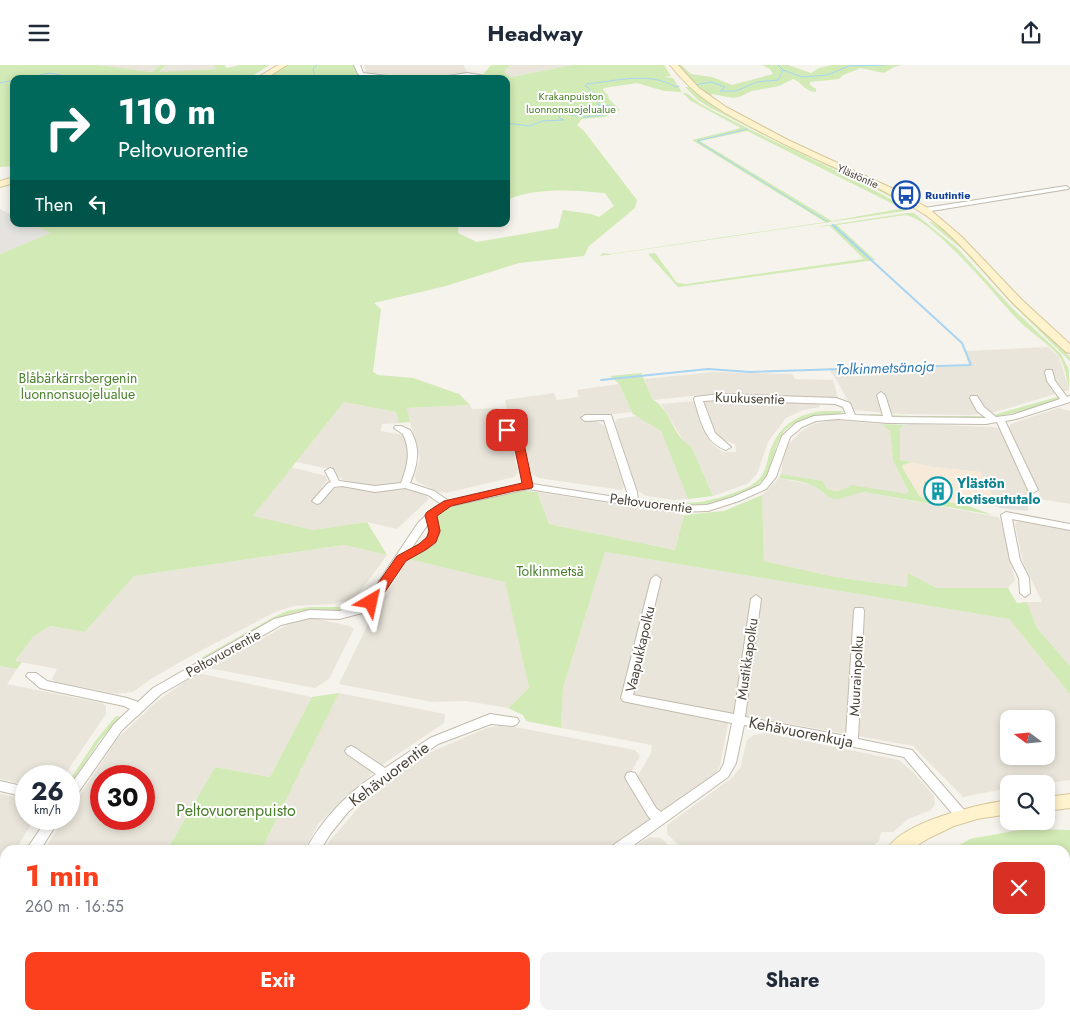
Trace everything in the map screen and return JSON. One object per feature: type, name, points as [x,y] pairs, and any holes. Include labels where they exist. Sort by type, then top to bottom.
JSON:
[{"type":"main road","points":[[267,75],[283,65]]},
{"type":"main road","name":"Ylästöntie","points":[[674,65],[696,90],[723,109],[769,134],[925,209],[959,239],[1018,303],[1070,350]]},
{"type":"main road","points":[[1055,803],[1070,801]]},
{"type":"main road","points":[[1055,805],[1070,807]]},
{"type":"main road","points":[[904,845],[928,829],[961,815],[1000,808]]},
{"type":"street","points":[[357,65],[361,74],[371,75]]},
{"type":"street","points":[[925,209],[1066,188]]},
{"type":"street","points":[[1049,372],[1051,381],[1067,400]]},
{"type":"street","points":[[881,395],[888,420]]},
{"type":"street","name":"Kuukusentie","points":[[726,447],[717,444],[712,437],[698,399],[720,397],[836,401],[847,405],[852,417]]},
{"type":"street","points":[[974,398],[980,409],[998,420],[1033,490]]},
{"type":"street","name":"Peltovuorentie","points":[[80,780],[103,746],[137,707],[157,691],[193,669],[278,622],[310,614],[338,615],[362,609],[379,593],[402,558],[414,535],[431,515],[448,504],[514,487],[528,486],[687,510],[708,508],[753,493],[767,483],[774,470],[781,445],[786,436],[792,429],[814,419],[852,417],[888,420],[998,420],[1067,400]]},
{"type":"street","points":[[585,418],[608,417],[632,492],[633,502]]},
{"type":"street","points":[[398,428],[407,432],[414,455],[414,465],[405,485]]},
{"type":"street","points":[[507,430],[518,439],[528,486]]},
{"type":"street","points":[[330,471],[336,483]]},
{"type":"street","points":[[318,501],[326,489],[336,483],[375,489],[405,485],[431,493],[448,504]]},
{"type":"street","name":"Peltovuorentie","points":[[402,558],[423,547],[432,539],[435,531],[431,515]]},
{"type":"street","points":[[1025,593],[1024,578],[1015,560],[1006,515],[1070,527]]},
{"type":"street","name":"Vaapukkapolku","points":[[656,579],[627,697],[739,720]]},
{"type":"street","name":"Mustikkapolku","points":[[739,720],[756,599]]},
{"type":"street","name":"Muurainpolku","points":[[852,741],[859,611]]},
{"type":"street","points":[[32,676],[44,685],[127,703],[137,707]]},
{"type":"street","name":"Kehävuorentie","points":[[316,845],[326,829],[344,808],[367,787],[434,741],[490,719],[513,721]]},
{"type":"street","name":"Kehävuorenkuja","points":[[624,845],[724,774],[730,763],[739,720],[908,753],[961,815]]},
{"type":"street","points":[[351,751],[386,774]]},
{"type":"street","points":[[631,777],[652,811],[661,820]]},
{"type":"street","points":[[0,786],[15,789]]},
{"type":"street","points":[[36,845],[47,830]]},
{"type":"shaded area","points":[[160,65],[152,72],[95,66]]},
{"type":"shaded area","points":[[166,65],[214,65],[217,69],[159,73]]},
{"type":"shaded area","points":[[364,65],[463,65],[467,71],[464,75],[387,75],[366,73]]},
{"type":"shaded area","points":[[510,65],[573,65],[511,77],[504,72]]},
{"type":"shaded area","points":[[0,209],[10,214],[10,227],[38,227],[52,233],[0,254]]},
{"type":"shaded area","points":[[10,217],[10,221],[0,224],[0,222]]},
{"type":"shaded area","points":[[10,221],[10,227],[17,227],[4,232],[0,230],[0,225]]},
{"type":"shaded area","points":[[18,227],[31,227],[46,234],[20,245],[11,240],[30,231],[10,239],[3,236],[5,235],[3,233]]},
{"type":"shaded area","points":[[1048,347],[1059,356],[1069,390],[992,413],[970,415],[901,414],[853,410],[828,368],[969,366],[965,351]]},
{"type":"shaded area","points":[[713,372],[792,374],[795,379],[833,380],[838,398],[712,394],[653,400],[644,379]]},
{"type":"shaded area","points":[[619,384],[632,412],[583,417],[584,421],[596,421],[605,426],[624,487],[621,490],[535,476],[531,472],[519,422],[510,422],[505,400],[554,393],[557,400],[579,397],[577,390]]},
{"type":"shaded area","points":[[705,400],[819,403],[820,407],[803,410],[786,418],[768,442],[757,474],[747,484],[713,496],[691,446],[684,442],[661,404],[694,401],[713,445],[723,452],[736,452],[735,444],[718,438],[703,404]]},
{"type":"shaded area","points":[[344,402],[396,412],[399,423],[382,424],[381,431],[403,435],[407,442],[409,460],[401,482],[388,486],[373,486],[343,480],[334,470],[296,462]]},
{"type":"shaded area","points":[[470,405],[472,409],[498,408],[502,423],[493,424],[496,439],[511,440],[518,472],[514,477],[446,493],[438,492],[416,481],[415,476],[420,458],[406,408]]},
{"type":"shaded area","points":[[1058,408],[1070,411],[1070,504],[1040,499],[1039,491],[1009,427],[1011,424]]},
{"type":"shaded area","points":[[637,416],[661,431],[688,499],[674,500],[646,496],[637,490],[615,423],[617,419]]},
{"type":"shaded area","points":[[832,420],[882,424],[887,427],[890,431],[893,461],[908,492],[907,494],[831,490],[826,488],[823,481],[781,474],[784,455],[789,444],[800,432],[814,424]]},
{"type":"shaded area","points":[[904,425],[999,428],[1030,496],[1020,494],[1019,500],[992,495],[980,472],[932,467],[900,460],[900,429]]},
{"type":"shaded area","points":[[912,462],[932,467],[980,472],[999,507],[965,505],[920,497],[902,467]]},
{"type":"shaded area","points":[[291,467],[326,476],[327,480],[312,502],[320,504],[331,489],[344,487],[375,492],[404,489],[416,491],[428,497],[428,500],[397,529],[367,522],[313,530],[252,517]]},
{"type":"shaded area","points":[[779,478],[813,485],[825,495],[845,497],[853,493],[864,492],[998,517],[1001,521],[1015,580],[1008,588],[937,588],[908,573],[907,587],[835,577],[764,561],[762,495]]},
{"type":"shaded area","points":[[537,492],[684,515],[675,550],[549,524]]},
{"type":"shaded area","points":[[999,497],[1028,502],[1028,511],[999,508]]},
{"type":"shaded area","points":[[1022,521],[1070,530],[1070,666],[1037,628],[1027,602],[1042,602],[1023,562],[1015,525],[1016,522]]},
{"type":"shaded area","points":[[344,545],[387,555],[353,599],[333,604],[294,606],[275,612],[189,657],[133,692],[117,694],[56,682],[52,679],[57,669],[15,661],[34,636],[50,626],[85,632],[134,576]]},
{"type":"shaded area","points":[[605,552],[1009,619],[1070,694],[1070,780],[1055,782],[1055,775],[1000,775],[1000,790],[963,797],[913,746],[730,713],[720,766],[716,773],[664,811],[655,809],[636,779],[651,753],[652,745],[561,728],[563,688]]},
{"type":"shaded area","points":[[408,559],[505,581],[529,688],[508,708],[466,701],[432,702],[339,684],[367,626]]},
{"type":"shaded area","points":[[318,619],[350,626],[354,629],[329,679],[315,688],[208,668],[289,624],[302,620]]},
{"type":"shaded area","points":[[0,666],[17,669],[7,684],[102,703],[106,706],[106,714],[71,765],[15,765],[15,782],[0,779]]},
{"type":"shaded area","points":[[197,673],[312,697],[270,777],[215,767],[170,845],[47,845],[57,830],[80,830],[80,795],[90,780],[90,830],[155,830],[155,765],[100,765],[117,739],[156,702]]},
{"type":"shaded area","points":[[339,693],[445,714],[444,723],[385,763],[318,824],[308,845],[263,845]]},
{"type":"shaded area","points":[[500,726],[515,727],[635,750],[640,756],[627,780],[652,820],[615,845],[326,845],[370,794],[394,775],[426,754],[487,728]]},
{"type":"shaded area","points":[[766,733],[899,760],[913,772],[934,796],[935,804],[931,810],[908,819],[893,832],[881,832],[879,841],[874,845],[679,845],[667,834],[667,825],[733,777],[740,768],[747,740],[754,735]]},
{"type":"shaded area","points":[[0,794],[15,797],[15,830],[28,830],[18,845],[0,845]]},
{"type":"shaded area","points":[[649,837],[661,838],[668,845],[637,845]]},
{"type":"green space","points":[[0,65],[97,65],[152,72],[160,65],[166,65],[159,72],[216,69],[214,65],[224,65],[227,68],[240,65],[270,65],[254,75],[10,75],[10,166],[0,167]]},
{"type":"green space","points":[[286,65],[354,65],[357,74],[365,75],[270,75]]},
{"type":"green space","points":[[491,65],[510,65],[504,72],[508,75],[483,75]]},
{"type":"green space","points":[[573,65],[664,65],[671,76],[664,77],[673,78],[682,92],[664,91],[637,83],[604,88],[603,90],[609,99],[620,110],[605,117],[582,119],[577,125],[584,131],[637,200],[635,208],[589,246],[584,256],[519,263],[446,286],[374,303],[381,309],[373,372],[378,375],[413,378],[459,394],[470,405],[407,408],[410,422],[399,423],[396,412],[344,402],[253,516],[313,530],[367,522],[387,555],[344,545],[134,576],[85,632],[50,626],[34,636],[15,661],[22,662],[17,669],[0,666],[0,254],[51,233],[38,227],[458,227],[458,233],[477,242],[558,228],[563,210],[599,217],[614,206],[605,193],[555,190],[510,199],[510,76]]},
{"type":"green space","points":[[677,65],[681,65],[691,74],[712,77],[732,85],[773,74],[770,69],[762,65],[788,65],[811,73],[819,68],[832,65],[902,65],[884,73],[861,68],[843,75],[839,79],[810,82],[810,85],[816,89],[816,92],[806,89],[793,79],[779,86],[752,91],[733,98],[712,94],[711,97],[699,89]]},
{"type":"green space","points":[[685,87],[690,87],[714,105],[766,136],[851,175],[905,203],[907,206],[865,183],[795,151],[709,107],[698,100]]},
{"type":"green space","points":[[682,92],[725,117],[857,181],[908,209],[905,211],[600,256],[603,253],[611,254],[825,222],[692,140],[741,128],[691,101]],"holes":[[[747,131],[897,206],[899,209],[832,221],[700,141]]]},
{"type":"green space","points":[[914,213],[957,248],[1012,308],[1061,354],[1069,370],[1069,390],[1066,373],[1057,353],[1019,321],[948,244],[932,230],[905,215],[837,225],[875,260],[678,287],[648,254],[655,253],[677,283],[686,284],[864,259],[830,226],[816,227]]},
{"type":"green space","points":[[929,222],[948,232],[1060,345],[1070,357],[1070,361],[1011,303],[963,250]]},
{"type":"green space","points":[[641,373],[653,400],[664,410],[680,436],[691,446],[713,496],[688,499],[661,431],[633,414],[619,384],[610,376]]},
{"type":"green space","points":[[1064,395],[1051,402],[1020,412],[988,418],[871,416],[869,414],[990,416]]},
{"type":"green space","points":[[822,411],[844,411],[832,416],[804,420],[789,427],[780,437],[767,475],[762,481],[746,492],[726,500],[698,506],[648,502],[649,499],[683,503],[702,502],[748,487],[763,474],[769,454],[777,436],[782,430],[795,419]]},
{"type":"green space","points":[[882,424],[904,425],[900,429],[900,460],[912,462],[902,467],[920,497],[965,505],[993,515],[864,492],[834,499],[810,484],[779,478],[781,474],[823,481],[826,488],[836,491],[851,485],[907,494],[908,491],[893,461],[890,431]]},
{"type":"green space","name":"Tolkinmetsä","points":[[524,491],[537,492],[549,524],[675,550],[684,515],[724,511],[762,495],[764,561],[835,577],[907,587],[908,573],[937,588],[1008,588],[1017,603],[1027,602],[1037,628],[1070,666],[1070,694],[1009,619],[605,552],[563,688],[561,728],[526,721],[523,715],[508,708],[529,688],[505,582],[408,559],[427,547],[434,521],[438,514],[445,509],[479,499]]},
{"type":"green space","points":[[310,607],[345,607],[347,610],[306,611],[282,616],[199,659],[274,617],[287,611]]},
{"type":"green space","name":"Peltovuorenpuisto","points":[[339,693],[263,845],[170,845],[215,767],[270,777],[312,697]]},
{"type":"green space","points":[[116,716],[121,717],[100,740],[80,770],[80,765],[96,740]]},
{"type":"green space","points":[[1020,830],[1070,830],[1070,845],[960,845],[970,839]]},
{"type":"building","name":"Ylästön kotiseututalo","points":[[924,482],[941,483],[948,499],[933,499]]},
{"type":"waterway","points":[[314,75],[313,69],[317,65]]},
{"type":"waterway","points":[[778,65],[783,70]]},
{"type":"waterway","points":[[783,70],[802,77],[827,75],[849,66],[885,65]]},
{"type":"waterway","points":[[695,85],[711,82],[725,87],[720,91],[736,91],[757,82],[778,80],[783,70]]},
{"type":"waterway","points":[[41,75],[50,73],[60,75]]},
{"type":"waterway","points":[[510,124],[530,126],[542,121],[564,120],[559,118],[561,113],[584,117],[603,115],[601,111],[612,108],[611,106],[598,105],[598,100],[593,96],[598,94],[590,92],[590,89],[585,86],[587,84],[644,78],[666,82],[676,87],[679,86]]},
{"type":"waterway","points":[[0,83],[10,81]]},
{"type":"waterway","name":"Tolkinmetsänoja","points":[[747,129],[697,141],[828,222]]},
{"type":"waterway","name":"Tolkinmetsänoja","points":[[601,380],[708,369],[750,372],[971,365],[962,343],[833,225]]},
{"type":"place","name":"Ruutintie","points":[[906,195]]},
{"type":"place","name":"Ylästön kotiseututalo","points":[[938,491]]},
{"type":"route","points":[[371,602],[402,558],[423,547],[432,539],[435,531],[431,515],[438,509],[448,504],[514,487],[528,486],[518,439],[507,430]]},
{"type":"park label","name":"Krakanpuiston luonnonsuojelualue","points":[[571,102]]},
{"type":"park label","name":"Blåbärkärrsbergenin luonnonsuojelualue","points":[[78,386]]}]
